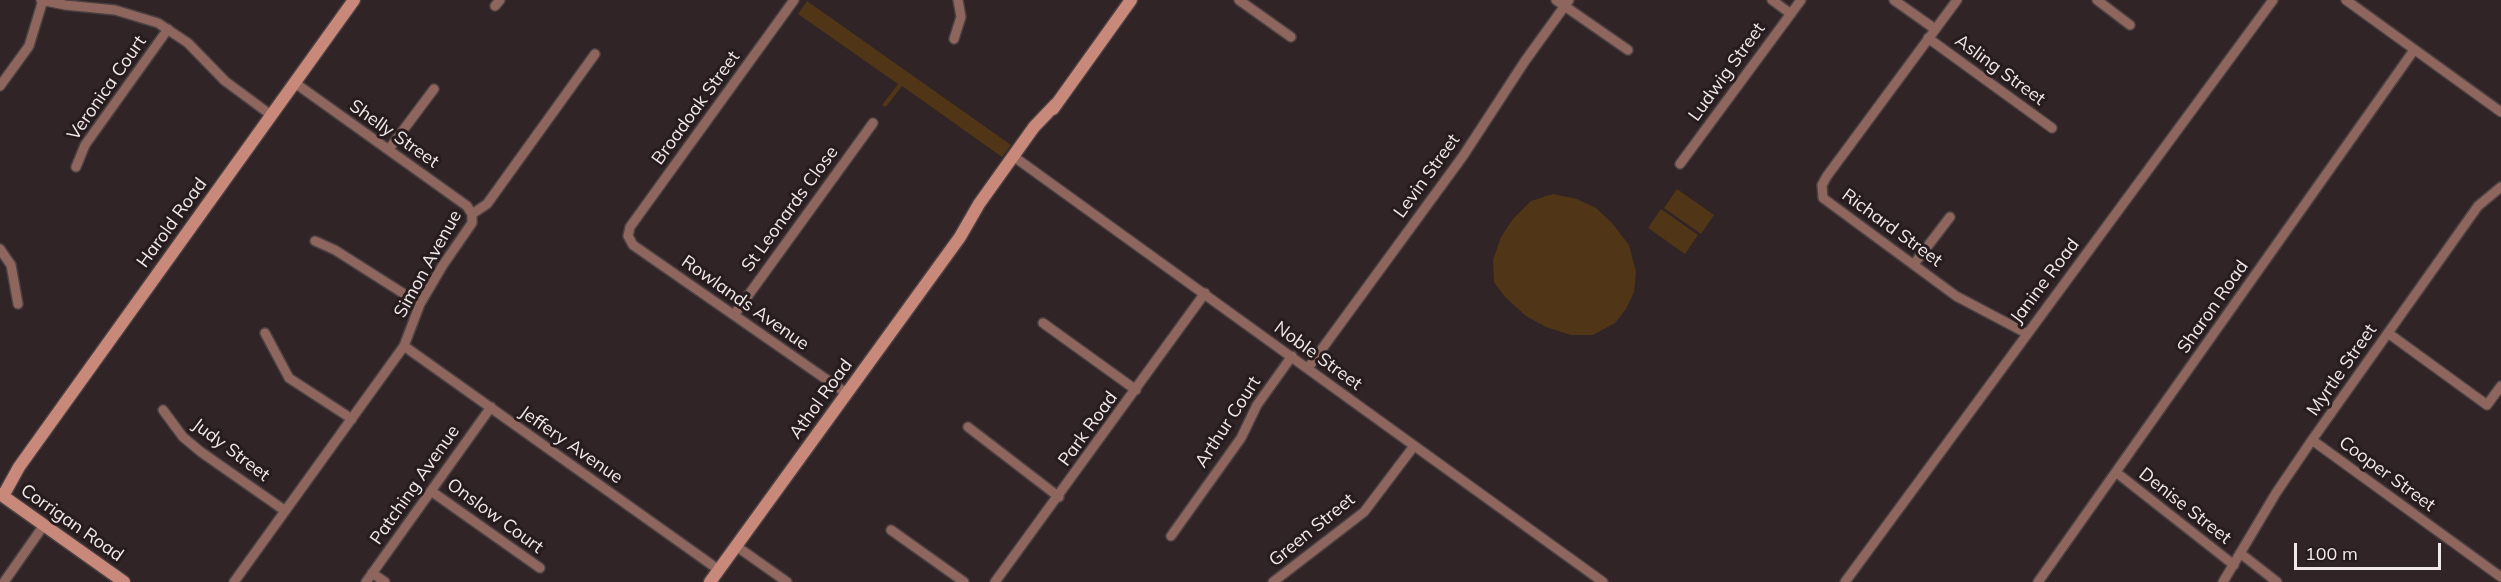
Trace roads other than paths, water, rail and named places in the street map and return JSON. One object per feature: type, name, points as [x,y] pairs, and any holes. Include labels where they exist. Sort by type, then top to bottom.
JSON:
[{"type":"main road","name":"Harold Road","points":[[1,492],[354,0]]},
{"type":"main road","name":"Athol Road","points":[[710,582],[960,237],[979,204],[1016,159],[1034,127],[1056,104],[1131,0]]},
{"type":"main road","name":"Corrigan Road","points":[[1,492],[124,582]]},
{"type":"street","points":[[0,86],[29,46],[42,0],[115,10],[148,19],[168,29],[196,50],[225,81],[271,115]]},
{"type":"street","points":[[115,10],[118,0]]},
{"type":"street","name":"Broadoak Street","points":[[628,236],[630,227],[794,0]]},
{"type":"street","points":[[954,39],[961,17],[958,0]]},
{"type":"street","points":[[1239,0],[1291,38]]},
{"type":"street","points":[[1772,0],[1791,14]]},
{"type":"street","name":"Ludwig Street","points":[[1680,164],[1801,0]]},
{"type":"street","points":[[1894,0],[1935,29]]},
{"type":"street","name":"Richard Street","points":[[1957,0],[1822,185],[1823,198],[1956,296],[2026,333]]},
{"type":"street","points":[[2097,0],[2130,25]]},
{"type":"street","name":"Janine Road","points":[[1845,582],[2273,0]]},
{"type":"street","points":[[2346,0],[2501,112]]},
{"type":"street","points":[[1563,2],[1628,50]]},
{"type":"street","name":"Levin Street","points":[[1308,368],[1464,156],[1563,2]]},
{"type":"street","name":"Veronica Court","points":[[76,167],[86,145],[168,29]]},
{"type":"street","name":"Asling Street","points":[[1928,38],[2052,128]]},
{"type":"street","name":"Sharon Road","points":[[2038,582],[2414,50]]},
{"type":"street","name":"Simon Avenue","points":[[234,582],[404,346],[420,304],[472,223],[472,214],[487,204],[595,54]]},
{"type":"street","name":"Shelly Street","points":[[295,83],[467,206],[472,214]]},
{"type":"street","points":[[389,149],[434,89]]},
{"type":"street","name":"St Leonards Close","points":[[734,315],[873,123]]},
{"type":"street","name":"Noble Street","points":[[1016,159],[1603,582]]},
{"type":"street","name":"Myrtle Street","points":[[2223,582],[2276,493],[2312,440],[2478,206],[2501,187]]},
{"type":"street","points":[[1914,264],[1950,218]]},
{"type":"street","name":"Rowlands Avenue","points":[[628,236],[633,245],[846,393]]},
{"type":"street","points":[[315,241],[334,250],[420,304]]},
{"type":"street","points":[[0,249],[10,265],[18,304]]},
{"type":"street","name":"Park Road","points":[[995,582],[1059,497],[1205,293]]},
{"type":"street","points":[[1043,323],[1136,390]]},
{"type":"street","points":[[265,333],[289,378],[352,419]]},
{"type":"street","points":[[2388,333],[2487,405],[2501,386]]},
{"type":"street","name":"Jeffery Avenue","points":[[404,346],[719,570]]},
{"type":"street","name":"Arthur Court","points":[[1171,536],[1241,438],[1257,405],[1292,356]]},
{"type":"street","name":"Patching Avenue","points":[[366,582],[491,407]]},
{"type":"street","name":"Judy Street","points":[[163,410],[183,437],[201,452],[285,510]]},
{"type":"street","points":[[968,427],[1059,497]]},
{"type":"street","name":"Cooper Street","points":[[2312,440],[2501,577]]},
{"type":"street","name":"Green Street","points":[[1273,582],[1364,512],[1414,446]]},
{"type":"street","name":"Denise Street","points":[[2117,473],[2234,565]]},
{"type":"street","name":"Onslow Court","points":[[431,491],[540,568]]},
{"type":"street","points":[[4,582],[44,525]]},
{"type":"street","points":[[891,530],[964,582]]},
{"type":"street","points":[[736,546],[787,582]]},
{"type":"street","points":[[2240,553],[2277,582]]},
{"type":"street","points":[[372,573],[385,582]]}]
